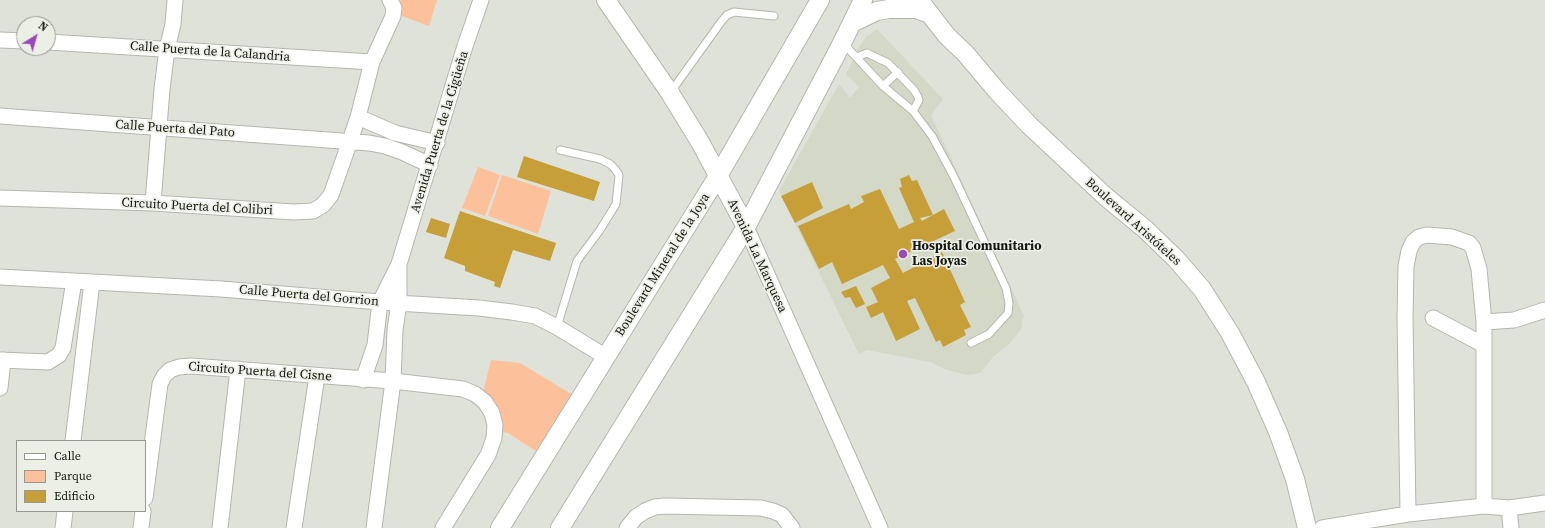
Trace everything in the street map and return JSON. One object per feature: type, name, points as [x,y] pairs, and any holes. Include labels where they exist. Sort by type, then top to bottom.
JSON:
[{"type":"street","points":[[153,203],[162,89],[167,49],[173,24],[175,0]]},
{"type":"street","name":"Circuito Puerta del Colibri","points":[[0,198],[153,203],[294,212],[313,211],[323,205],[330,195],[350,141],[358,117],[372,62],[393,16],[394,8],[390,0]]},
{"type":"street","name":"Avenida Puerta de la Cigüeña","points":[[380,302],[399,264],[437,143],[465,46],[481,0]]},
{"type":"street","name":"Avenida La Marquesa","points":[[606,0],[670,93],[700,142],[746,227],[880,528]]},
{"type":"street","name":"Boulevard Mineral de la Joya","points":[[500,528],[718,176],[820,0]]},
{"type":"street","points":[[560,528],[746,227],[863,0]]},
{"type":"street","name":"Boulevard Aristóteles","points":[[919,0],[933,7],[947,36],[965,53],[998,92],[1029,125],[1095,187],[1145,229],[1176,259],[1202,289],[1230,333],[1256,382],[1278,432],[1295,479],[1308,528]]},
{"type":"street","points":[[852,23],[877,11],[890,8],[916,9],[933,7]]},
{"type":"street","points":[[0,40],[16,41]]},
{"type":"street","name":"Calle Puerta de la Calandria","points":[[56,42],[372,62]]},
{"type":"street","name":"Calle Puerta del Pato","points":[[0,116],[350,141]]},
{"type":"street","points":[[358,117],[395,133],[437,143]]},
{"type":"street","points":[[350,141],[385,146],[430,165]]},
{"type":"street","points":[[1408,514],[1405,318],[1406,266],[1408,251],[1413,242],[1419,237],[1427,235],[1452,237],[1469,243],[1473,248],[1479,269],[1484,322],[1484,506]]},
{"type":"street","name":"Avenida Puerta de la Cigüeña","points":[[399,264],[399,303]]},
{"type":"street","name":"Calle Puerta del Gorrion","points":[[0,277],[221,289],[380,302],[479,308],[512,312],[535,316],[557,327],[606,357]]},
{"type":"street","points":[[0,388],[1,360],[48,362],[59,355],[63,348],[74,281]]},
{"type":"street","points":[[73,440],[92,282]]},
{"type":"street","points":[[363,380],[375,345],[380,302]]},
{"type":"street","points":[[374,528],[393,381],[395,330],[399,303]]},
{"type":"street","points":[[1484,322],[1514,320],[1545,310]]},
{"type":"street","points":[[1433,318],[1484,345]]},
{"type":"street","name":"Circuito Puerta del Cisne","points":[[146,490],[160,384],[164,376],[170,370],[179,367],[191,366],[238,369],[363,380],[393,381],[463,389],[475,394],[485,402],[492,413],[495,425],[494,438],[488,455],[443,528]]},
{"type":"street","points":[[220,528],[238,369]]},
{"type":"street","points":[[294,528],[317,376]]},
{"type":"street","points":[[1322,528],[1408,514],[1484,506],[1509,508],[1545,503]]},
{"type":"street","points":[[627,528],[636,517],[646,511],[655,507],[665,506],[761,508],[773,510],[782,515],[792,528]]},
{"type":"street","points":[[1509,508],[1511,528]]},
{"type":"street","points":[[63,528],[65,512]]},
{"type":"street","points":[[141,528],[143,512]]},
{"type":"lane","points":[[670,93],[727,15],[734,12],[774,16]]},
{"type":"lane","points":[[842,43],[883,86],[913,111],[932,136],[960,191],[1009,296],[1008,313],[989,334],[971,343]]},
{"type":"lane","points":[[857,57],[867,53],[888,63],[898,72],[914,90],[918,97],[919,100],[913,111]]},
{"type":"lane","points":[[883,86],[898,72]]},
{"type":"lane","points":[[557,327],[577,261],[600,230],[616,204],[619,175],[610,164],[600,159],[560,150]]},
{"type":"shaded area","name":"Hospital Comunitario Las Joyas","points":[[877,29],[943,99],[931,115],[1024,316],[1022,319],[1022,328],[1008,345],[993,357],[980,373],[967,375],[947,370],[930,362],[867,350],[859,354],[779,191],[839,84],[850,98],[859,87],[846,74],[859,47],[866,37]]},
{"type":"green space","points":[[400,0],[437,0],[429,26],[402,16],[402,5]]},
{"type":"green space","points":[[478,167],[500,175],[485,216],[462,208]]},
{"type":"green space","points":[[502,175],[551,191],[538,234],[488,216]]},
{"type":"green space","points":[[491,360],[520,363],[573,395],[537,452],[508,433],[502,432],[502,419],[497,406],[493,400],[483,393]]},
{"type":"building","points":[[524,156],[600,182],[594,201],[517,177]]},
{"type":"building","points":[[909,175],[912,181],[917,180],[933,215],[944,209],[955,231],[895,259],[903,273],[942,252],[965,302],[960,305],[971,327],[964,330],[966,335],[943,347],[940,340],[936,342],[915,298],[907,301],[920,329],[896,341],[883,312],[871,318],[866,307],[878,302],[871,288],[890,278],[883,265],[842,284],[832,262],[819,269],[798,226],[849,204],[851,209],[864,202],[861,196],[880,189],[899,229],[914,222],[899,188],[902,187],[900,179]],"holes":[[[933,215],[922,221],[920,218]]]},
{"type":"building","points":[[812,182],[823,208],[795,223],[781,196]]},
{"type":"building","points":[[460,211],[556,243],[550,261],[513,250],[500,288],[494,286],[495,282],[465,271],[465,266],[444,258]]},
{"type":"building","points":[[431,218],[450,224],[446,238],[426,232]]},
{"type":"building","points":[[856,286],[865,304],[856,308],[850,297],[845,298],[841,292]]},
{"type":"place","name":"Hospital Comunitario Las Joyas","points":[[903,254]]}]
